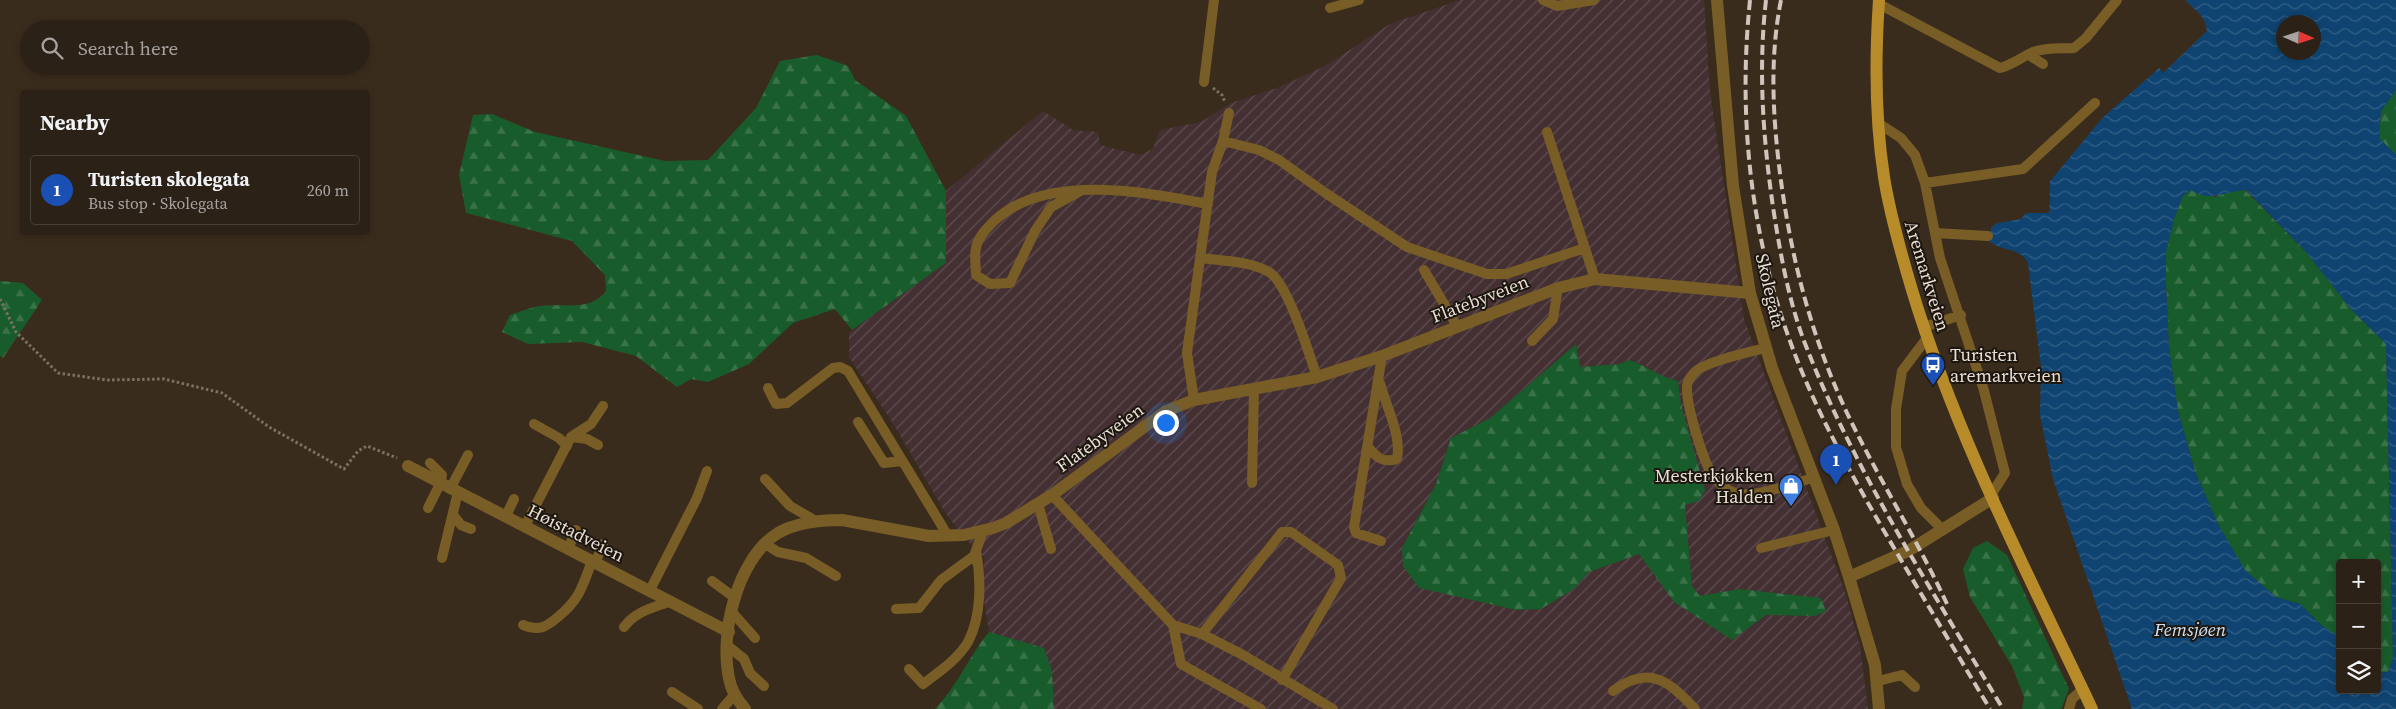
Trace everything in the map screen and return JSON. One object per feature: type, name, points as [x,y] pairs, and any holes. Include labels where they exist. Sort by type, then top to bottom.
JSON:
[{"type":"main road","name":"Aremarkveien","points":[[1879,2],[1877,58],[1878,123],[1884,177],[1892,220],[1926,333],[1964,434],[2092,709]]},
{"type":"street","name":"Skolegata","points":[[1717,0],[1732,176],[1750,294],[1766,348],[1834,530],[1849,577],[1878,681],[1879,709]]},
{"type":"street","name":"Flatebyveien","points":[[745,709],[734,695],[729,679],[728,646],[732,612],[735,598],[748,565],[765,544],[779,533],[816,521],[842,520],[929,536],[948,536],[983,531],[1006,523],[1052,495],[1166,411],[1194,400],[1317,377],[1382,356],[1558,288],[1595,279],[1750,294]]},
{"type":"street","name":"Høistadveien","points":[[408,466],[729,632]]},
{"type":"street","points":[[1849,577],[1899,556],[1943,530],[1992,496]]},
{"type":"lane","points":[[1204,82],[1214,0]]},
{"type":"lane","points":[[1330,8],[1359,0]]},
{"type":"lane","points":[[1543,0],[1557,6],[1594,0]]},
{"type":"lane","points":[[1879,2],[2000,68],[2010,66],[2029,55],[2048,48],[2074,48],[2086,38],[2117,0]]},
{"type":"lane","points":[[2029,55],[2043,64]]},
{"type":"lane","points":[[1925,183],[2023,169],[2095,102]]},
{"type":"lane","points":[[1194,400],[1186,353],[1212,172],[1223,141],[1229,113]]},
{"type":"lane","points":[[1878,123],[1901,138],[1915,155],[1925,183],[1940,258],[1961,315],[1983,387],[2005,474],[1992,496]]},
{"type":"lane","points":[[1548,132],[1595,279]]},
{"type":"lane","points":[[1223,141],[1259,150],[1279,160],[1407,246],[1487,274],[1506,274],[1585,248]]},
{"type":"lane","points":[[1080,192],[1051,207],[1035,231],[1010,283],[990,284],[976,275],[975,249],[985,229],[1008,208],[1050,193],[1110,190],[1157,194],[1208,204]]},
{"type":"lane","points":[[1935,233],[1988,236]]},
{"type":"lane","points":[[1201,258],[1244,263],[1270,273],[1289,299],[1317,377]]},
{"type":"lane","points":[[1424,270],[1458,326]]},
{"type":"lane","points":[[1532,341],[1553,319],[1558,288]]},
{"type":"lane","points":[[1943,530],[1921,508],[1907,484],[1896,447],[1896,409],[1902,372],[1926,333],[1961,315]]},
{"type":"lane","points":[[1766,348],[1706,365],[1695,372],[1687,384],[1690,407],[1700,447],[1713,477],[1725,488],[1736,494],[1749,495],[1813,478]]},
{"type":"lane","points":[[1381,541],[1356,534],[1354,526],[1382,356]]},
{"type":"lane","points":[[768,388],[776,404],[787,403],[833,368],[840,367],[848,371],[948,536]]},
{"type":"lane","points":[[1368,447],[1376,458],[1388,462],[1397,459],[1399,449],[1396,431],[1379,379]]},
{"type":"lane","points":[[1252,483],[1254,390]]},
{"type":"lane","points":[[525,526],[570,441],[591,424],[603,406]]},
{"type":"lane","points":[[858,422],[884,463],[902,461]]},
{"type":"lane","points":[[534,424],[559,438],[570,441],[587,439],[598,445]]},
{"type":"lane","points":[[428,508],[449,488],[468,456]]},
{"type":"lane","points":[[430,463],[442,475],[449,488],[454,516],[442,558]]},
{"type":"lane","points":[[650,590],[697,498],[707,471]]},
{"type":"lane","points":[[765,479],[790,506],[816,521]]},
{"type":"lane","points":[[1052,495],[1173,624],[1202,634],[1333,709]]},
{"type":"lane","points":[[506,516],[514,499]]},
{"type":"lane","points":[[1038,504],[1051,549]]},
{"type":"lane","points":[[454,516],[461,525],[471,529]]},
{"type":"lane","points":[[568,549],[576,530]]},
{"type":"lane","points":[[1761,548],[1834,530]]},
{"type":"lane","points":[[896,609],[919,608],[941,580],[974,556],[983,531]]},
{"type":"lane","points":[[1202,634],[1282,532],[1290,532],[1338,565],[1341,578],[1282,680]]},
{"type":"lane","points":[[523,625],[536,630],[545,628],[571,607],[604,544]]},
{"type":"lane","points":[[765,544],[778,552],[806,558],[836,576]]},
{"type":"lane","points":[[909,669],[923,684],[957,656],[968,642],[974,626],[978,602],[979,567],[976,551]]},
{"type":"lane","points":[[712,581],[735,598]]},
{"type":"lane","points":[[624,627],[631,618],[643,611],[670,601]]},
{"type":"lane","points":[[732,612],[755,638]]},
{"type":"lane","points":[[1173,624],[1181,664],[1261,709]]},
{"type":"lane","points":[[728,646],[744,659],[750,673],[764,686]]},
{"type":"lane","points":[[1878,681],[1902,675],[1915,688]]},
{"type":"lane","points":[[1613,691],[1626,681],[1642,677],[1658,680],[1674,687],[1696,709]]},
{"type":"lane","points":[[2068,709],[2072,699],[2083,689]]},
{"type":"lane","points":[[672,692],[698,709]]},
{"type":"lane","points":[[722,709],[734,695]]},
{"type":"path","points":[[1204,82],[1222,94],[1229,113]]},
{"type":"path","points":[[0,299],[16,332],[58,373],[107,380],[164,379],[222,393],[269,427],[344,470],[358,451],[368,446],[399,459],[408,466]]},
{"type":"shaded area","points":[[1460,0],[1704,0],[1710,92],[1744,319],[1846,595],[1860,647],[1868,709],[1054,709],[1052,671],[1044,648],[989,632],[983,594],[984,557],[961,534],[945,512],[894,425],[849,357],[849,333],[946,263],[946,191],[1043,111],[1073,130],[1098,132],[1100,145],[1140,155],[1153,149],[1160,130],[1201,122],[1231,103],[1277,88],[1325,66],[1390,24]],"holes":[[[1576,344],[1580,367],[1619,364],[1630,360],[1646,366],[1660,376],[1678,381],[1692,586],[1701,596],[1739,589],[1821,598],[1823,600],[1815,616],[1766,615],[1732,640],[1674,602],[1639,554],[1589,572],[1574,589],[1541,609],[1516,610],[1419,588],[1402,548],[1436,484],[1451,438],[1490,418]]]},
{"type":"green space","points":[[817,55],[848,66],[855,80],[906,116],[946,191],[946,263],[852,330],[835,309],[793,323],[749,364],[708,382],[691,379],[677,387],[636,356],[582,342],[528,344],[502,332],[510,315],[533,307],[584,304],[600,298],[606,291],[605,275],[572,241],[466,213],[459,175],[473,115],[492,114],[535,132],[665,161],[708,160],[756,108],[780,61]]},
{"type":"green space","points":[[2396,90],[2396,155],[2379,138],[2381,111]]},
{"type":"green space","points":[[2191,190],[2215,197],[2230,191],[2245,190],[2306,252],[2350,308],[2386,344],[2393,657],[2388,672],[2381,673],[2381,559],[2336,559],[2336,635],[2322,626],[2300,604],[2276,597],[2244,570],[2218,524],[2195,471],[2178,411],[2169,347],[2166,282],[2166,252],[2174,219],[2183,196]]},
{"type":"green space","points":[[0,281],[23,283],[42,300],[3,358],[0,356]]},
{"type":"green space","points":[[1576,344],[1580,367],[1619,364],[1630,360],[1665,377],[1678,381],[1681,405],[1705,490],[1699,501],[1685,505],[1692,586],[1700,596],[1739,589],[1821,598],[1826,611],[1815,616],[1766,615],[1732,640],[1674,602],[1639,554],[1589,572],[1574,589],[1541,609],[1516,610],[1419,588],[1403,566],[1402,548],[1436,484],[1451,438],[1490,418]]},
{"type":"green space","points":[[1987,541],[2007,555],[2069,689],[2061,709],[2022,709],[2024,697],[2012,666],[1970,597],[1963,569],[1973,548]]},
{"type":"green space","points":[[989,632],[1044,648],[1052,671],[1054,709],[935,709],[950,691]]},
{"type":"water","name":"Femsjøen","points":[[2185,0],[2396,0],[2396,90],[2381,111],[2379,138],[2396,155],[2396,709],[2132,709],[2053,479],[2040,415],[2041,367],[2028,263],[2021,254],[1990,242],[1991,227],[1998,223],[2021,219],[2026,213],[2049,213],[2050,181],[2103,117],[2159,68],[2163,73],[2207,31],[2202,17]],"holes":[[[2191,190],[2198,194],[2211,196],[2246,190],[2306,252],[2350,308],[2386,344],[2393,657],[2388,672],[2381,673],[2381,694],[2336,694],[2336,635],[2322,626],[2300,604],[2276,597],[2245,570],[2218,524],[2195,471],[2178,411],[2169,347],[2166,252],[2174,219],[2183,196]]]},
{"type":"pier","points":[[2156,68],[2157,70],[2103,117],[2050,181],[2049,213],[2041,213],[2041,210],[2047,211],[2048,180],[2102,115]]},
{"type":"railway","points":[[1750,0],[1746,86],[1750,173],[1765,258],[1776,300],[1809,388],[1855,480],[1990,709]]},
{"type":"railway","points":[[1766,0],[1762,78],[1767,155],[1773,207],[1782,258],[1798,325],[1824,389],[1870,483],[1922,575],[2003,709]]},
{"type":"railway","points":[[1781,0],[1775,45],[1774,113],[1781,181],[1797,270],[1823,356],[1847,413],[1947,604]]},
{"type":"place","name":"Turisten aremarkveien","points":[[1933,386]]},
{"type":"place","name":"Turisten skolegata","points":[[1836,485]]},
{"type":"place","name":"Mesterkjøkken Halden","points":[[1791,507]]}]
